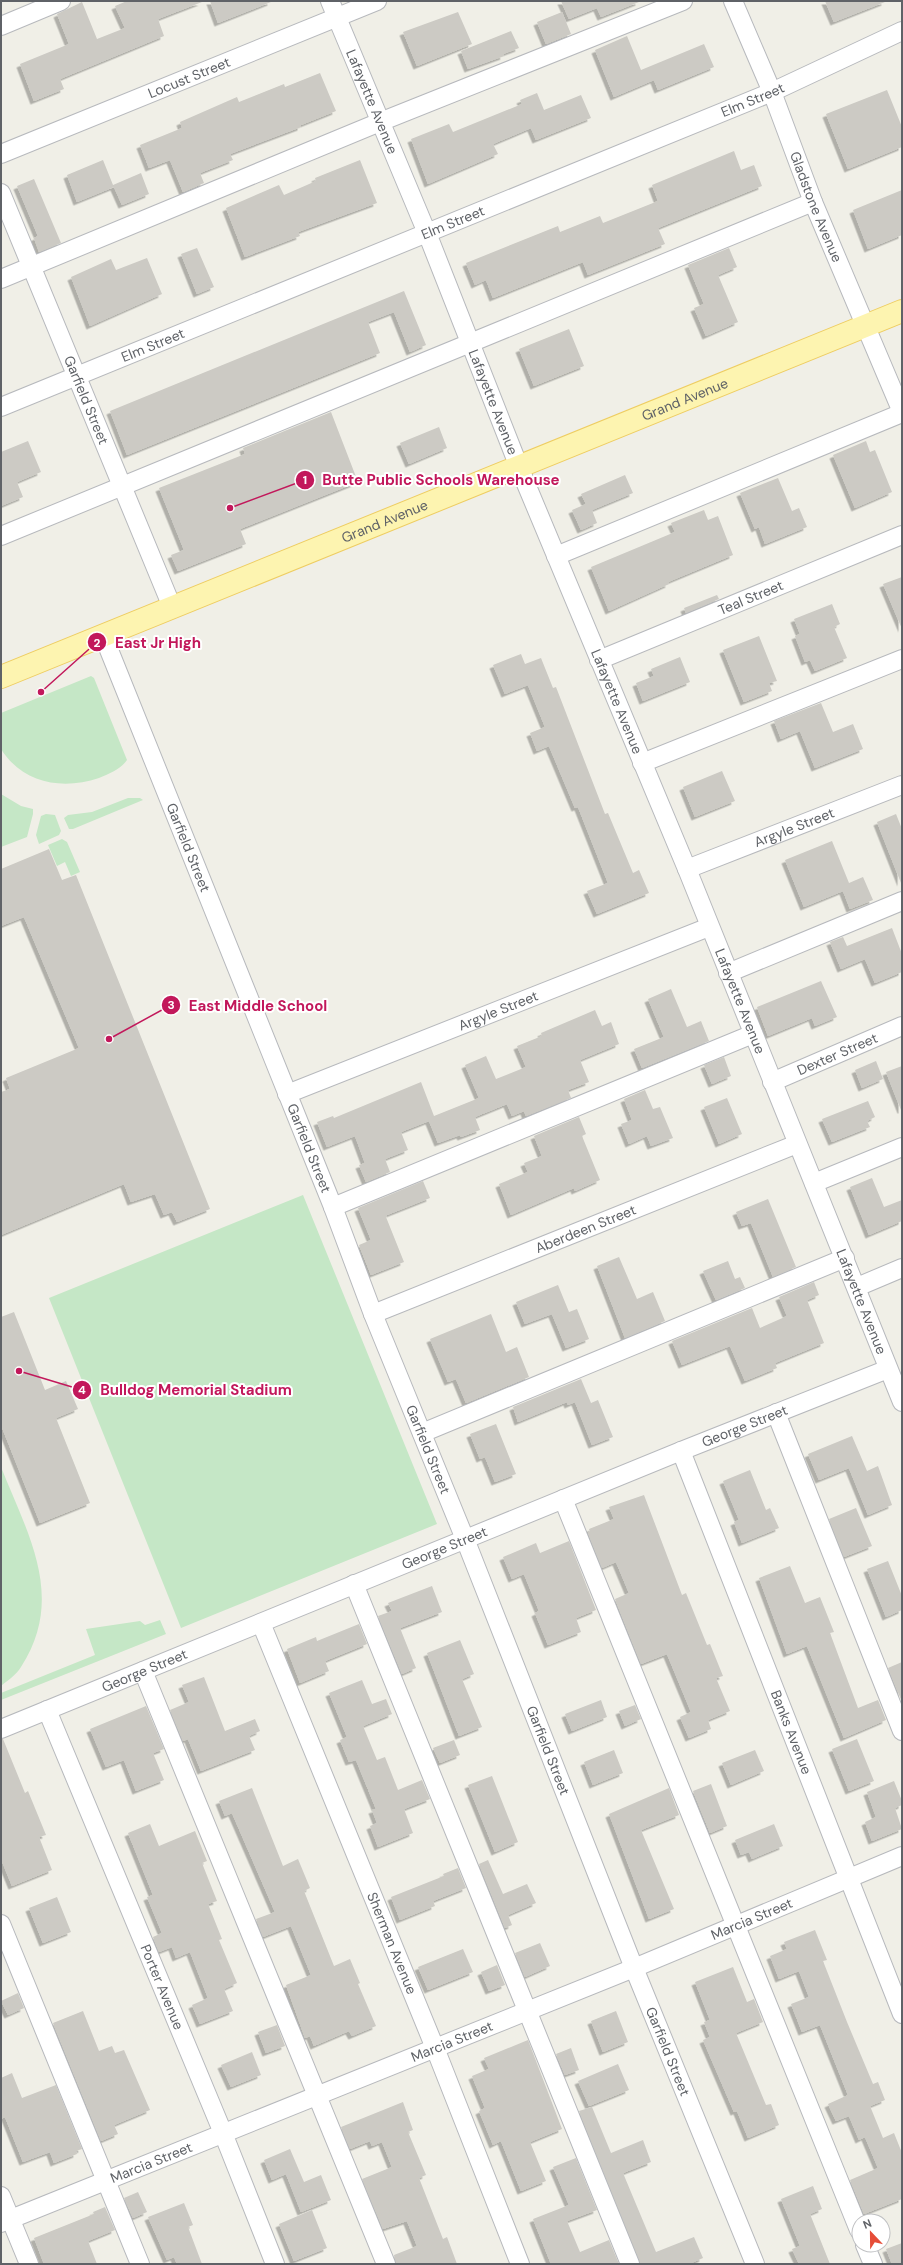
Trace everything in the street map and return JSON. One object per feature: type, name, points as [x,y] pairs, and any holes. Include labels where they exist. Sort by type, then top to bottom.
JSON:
[{"type":"main road","name":"Grand Avenue","points":[[1,677],[902,311]]},
{"type":"street","points":[[1,26],[61,1]]},
{"type":"street","name":"Locust Street","points":[[1,154],[333,9],[377,1]]},
{"type":"street","points":[[1,279],[380,122],[683,1]]},
{"type":"street","name":"Gladstone Avenue","points":[[733,1],[772,92],[813,202],[902,413]]},
{"type":"street","name":"Lafayette Avenue","points":[[333,9],[427,233],[469,344],[519,467],[686,869],[901,1397]]},
{"type":"street","name":"Elm Street","points":[[1,407],[772,92],[902,31]]},
{"type":"street","name":"Garfield Street","points":[[1,193],[172,607]]},
{"type":"street","points":[[1,536],[813,202]]},
{"type":"street","points":[[556,556],[902,413]]},
{"type":"street","name":"Teal Street","points":[[599,660],[902,535]]},
{"type":"street","name":"Garfield Street","points":[[103,635],[333,1207],[373,1314],[465,1539],[634,1968],[755,2264]]},
{"type":"street","points":[[642,763],[902,658]]},
{"type":"street","name":"Argyle Street","points":[[686,869],[902,785]]},
{"type":"street","points":[[728,973],[902,901]]},
{"type":"street","name":"Argyle Street","points":[[287,1094],[709,927]]},
{"type":"street","name":"Dexter Street","points":[[772,1082],[902,1026]]},
{"type":"street","points":[[333,1207],[753,1034]]},
{"type":"street","name":"Aberdeen Street","points":[[373,1314],[797,1144]]},
{"type":"street","points":[[814,1183],[902,1146]]},
{"type":"street","points":[[422,1433],[845,1258]]},
{"type":"street","points":[[857,1287],[902,1268]]},
{"type":"street","name":"George Street","points":[[1,1729],[680,1451],[888,1368]]},
{"type":"street","points":[[776,1413],[902,1731]]},
{"type":"street","name":"Banks Avenue","points":[[680,1451],[902,2014]]},
{"type":"street","points":[[563,1499],[852,2213]]},
{"type":"street","points":[[354,1584],[526,2011],[630,2264]]},
{"type":"street","name":"Sherman Avenue","points":[[261,1623],[435,2048],[520,2264]]},
{"type":"street","points":[[143,1671],[386,2264]]},
{"type":"street","name":"Porter Avenue","points":[[47,1710],[223,2134],[275,2264]]},
{"type":"street","name":"Marcia Street","points":[[6,2221],[634,1968],[902,1856]]},
{"type":"street","points":[[1,1924],[140,2264]]},
{"type":"street","points":[[1,2196],[6,2221],[29,2264]]},
{"type":"street","points":[[868,2253],[873,2264]]},
{"type":"green space","points":[[91,676],[94,678],[127,760],[118,769],[111,773],[85,782],[72,783],[58,783],[32,777],[10,761],[1,749],[1,713]]},
{"type":"green space","points":[[1,794],[21,806],[33,809],[33,814],[27,837],[1,847]]},
{"type":"green space","points":[[128,798],[140,798],[143,800],[73,829],[69,829],[64,818],[68,815],[92,812]]},
{"type":"green space","points":[[46,814],[55,815],[61,831],[59,835],[39,844],[36,835],[41,816]]},
{"type":"green space","points":[[62,839],[67,842],[80,872],[71,876],[65,862],[57,866],[48,845]]},
{"type":"green space","points":[[303,1195],[437,1524],[181,1628],[49,1298]]},
{"type":"green space","points":[[1,1467],[31,1542],[38,1566],[42,1591],[41,1616],[34,1641],[19,1670],[1,1686]]},
{"type":"green space","points":[[160,1620],[166,1634],[1,1700],[1,1693],[95,1655],[86,1629],[140,1621],[145,1625]]},
{"type":"building","points":[[127,1],[202,2],[158,19],[164,36],[60,79],[64,89],[34,101],[20,64],[69,44],[57,14],[82,2],[97,39],[125,28],[115,6]]},
{"type":"building","points":[[210,1],[271,1],[271,2],[218,23]]},
{"type":"building","points":[[561,1],[639,2],[601,17],[597,8],[569,19]]},
{"type":"building","points":[[825,1],[885,1],[885,2],[834,22]]},
{"type":"building","points":[[458,12],[472,44],[417,66],[403,32]]},
{"type":"building","points":[[562,12],[571,34],[546,44],[537,22]]},
{"type":"building","points":[[511,31],[519,48],[503,54],[504,56],[468,69],[461,51]]},
{"type":"building","points":[[627,36],[641,70],[704,44],[714,67],[658,90],[654,80],[614,97],[595,50]]},
{"type":"building","points":[[320,73],[336,111],[301,125],[301,127],[230,154],[233,160],[200,173],[204,183],[183,192],[170,160],[149,168],[140,145],[182,128],[180,122],[237,97],[239,102],[284,84],[285,87]]},
{"type":"building","points":[[887,90],[902,127],[902,147],[848,169],[826,114]]},
{"type":"building","points":[[537,93],[544,110],[581,95],[591,118],[536,140],[531,128],[493,144],[498,154],[428,184],[411,139],[449,124],[453,132],[522,104],[520,100]]},
{"type":"building","points":[[734,151],[741,170],[754,165],[762,186],[658,228],[665,244],[588,275],[583,262],[493,298],[486,280],[475,285],[466,263],[558,226],[560,232],[600,216],[603,223],[658,201],[652,185]]},
{"type":"building","points":[[103,160],[113,185],[141,173],[149,194],[122,205],[114,187],[77,202],[67,175]]},
{"type":"building","points":[[360,160],[377,203],[298,232],[300,236],[245,257],[226,208],[279,185],[284,195],[316,181],[315,178]]},
{"type":"building","points":[[34,179],[61,243],[39,252],[34,238],[38,236],[17,186]]},
{"type":"building","points":[[902,190],[902,235],[868,249],[853,210]]},
{"type":"building","points":[[197,248],[214,287],[197,294],[181,254]]},
{"type":"building","points":[[729,248],[737,267],[718,275],[738,322],[706,336],[694,308],[704,304],[688,265]]},
{"type":"building","points":[[147,258],[162,294],[90,326],[71,277],[111,259],[116,270]]},
{"type":"building","points":[[404,291],[426,345],[410,352],[394,312],[368,322],[380,353],[127,455],[110,411]]},
{"type":"building","points":[[569,329],[584,366],[534,386],[519,349]]},
{"type":"building","points":[[331,412],[358,482],[240,529],[246,544],[178,571],[171,555],[184,550],[159,488],[245,454],[243,448]]},
{"type":"building","points":[[439,427],[447,448],[409,464],[400,443]]},
{"type":"building","points":[[28,441],[41,472],[17,482],[23,497],[1,506],[1,452]]},
{"type":"building","points":[[866,441],[870,452],[875,450],[892,492],[855,508],[833,455]]},
{"type":"building","points":[[625,475],[633,493],[592,510],[597,523],[581,530],[572,510],[586,504],[581,494]]},
{"type":"building","points":[[778,478],[792,511],[799,508],[807,527],[765,544],[759,527],[755,529],[740,493]]},
{"type":"building","points":[[704,510],[708,520],[718,516],[733,555],[668,582],[669,584],[609,611],[591,567],[675,532],[671,523]]},
{"type":"building","points":[[902,577],[902,629],[883,584]]},
{"type":"building","points":[[717,595],[719,599],[686,613],[684,608]]},
{"type":"building","points":[[832,604],[840,624],[834,627],[847,658],[815,671],[810,660],[805,662],[795,636],[800,634],[794,619]]},
{"type":"building","points":[[759,636],[777,681],[769,683],[772,691],[744,702],[723,650]]},
{"type":"building","points":[[521,654],[525,664],[541,658],[553,688],[556,687],[605,814],[608,813],[633,873],[639,870],[649,893],[597,914],[587,891],[608,883],[578,807],[575,808],[549,746],[537,751],[530,733],[545,727],[528,685],[505,694],[493,665]]},
{"type":"building","points":[[680,657],[690,682],[643,701],[636,683],[654,676],[651,669]]},
{"type":"building","points":[[821,703],[833,732],[853,724],[863,749],[815,768],[800,731],[781,739],[774,721]]},
{"type":"building","points":[[722,771],[735,801],[695,817],[683,787]]},
{"type":"building","points":[[896,814],[902,829],[901,883],[877,822]]},
{"type":"building","points":[[832,841],[849,883],[863,877],[873,900],[850,909],[843,891],[804,907],[785,860]]},
{"type":"building","points":[[49,849],[62,880],[76,875],[210,1209],[177,1222],[172,1212],[164,1215],[155,1194],[131,1202],[124,1184],[1,1235],[1,1092],[10,1089],[6,1078],[79,1048],[24,917],[1,926],[1,869]]},
{"type":"building","points":[[892,928],[902,954],[902,972],[875,983],[865,959],[841,969],[830,942],[843,937],[847,946]]},
{"type":"building","points":[[821,981],[837,1017],[815,1026],[812,1018],[768,1036],[757,1007]]},
{"type":"building","points":[[671,989],[687,1027],[701,1021],[709,1041],[642,1068],[634,1049],[664,1037],[648,999]]},
{"type":"building","points":[[595,1010],[602,1026],[611,1022],[619,1044],[580,1060],[589,1082],[568,1090],[571,1098],[526,1116],[524,1111],[512,1116],[507,1104],[475,1117],[480,1130],[438,1143],[429,1121],[401,1132],[408,1150],[385,1159],[390,1172],[366,1182],[359,1165],[365,1163],[355,1136],[327,1147],[317,1122],[333,1116],[334,1118],[421,1082],[434,1116],[479,1098],[465,1065],[486,1056],[496,1079],[526,1067],[517,1046],[542,1036],[541,1033]]},
{"type":"building","points":[[724,1057],[731,1076],[712,1084],[704,1065]]},
{"type":"building","points":[[876,1061],[883,1079],[862,1088],[855,1070]]},
{"type":"building","points":[[902,1066],[902,1110],[901,1110],[886,1072]]},
{"type":"building","points":[[645,1090],[653,1109],[660,1107],[673,1138],[651,1146],[647,1136],[629,1144],[621,1124],[632,1120],[624,1099]]},
{"type":"building","points":[[727,1098],[742,1134],[719,1144],[704,1107]]},
{"type":"building","points":[[868,1101],[875,1117],[867,1121],[870,1127],[832,1142],[822,1119]]},
{"type":"building","points":[[579,1117],[586,1134],[582,1136],[600,1180],[575,1191],[574,1188],[511,1215],[499,1184],[528,1172],[524,1163],[542,1156],[534,1136]]},
{"type":"building","points":[[872,1178],[884,1207],[902,1200],[902,1221],[869,1235],[850,1187]]},
{"type":"building","points":[[423,1181],[430,1198],[387,1215],[386,1217],[404,1262],[371,1275],[359,1245],[371,1240],[358,1208]]},
{"type":"building","points":[[768,1199],[796,1267],[773,1277],[751,1223],[742,1226],[736,1212]]},
{"type":"building","points":[[619,1257],[637,1299],[653,1292],[665,1321],[625,1338],[597,1266]]},
{"type":"building","points":[[728,1261],[735,1279],[740,1277],[745,1288],[716,1300],[703,1271]]},
{"type":"building","points":[[814,1282],[819,1295],[807,1300],[824,1343],[775,1363],[777,1368],[745,1381],[730,1346],[682,1365],[672,1341],[752,1308],[760,1328],[787,1316],[779,1297]]},
{"type":"building","points":[[558,1285],[569,1312],[577,1309],[589,1339],[566,1348],[552,1314],[525,1324],[516,1302]]},
{"type":"building","points":[[14,1312],[45,1390],[66,1381],[78,1409],[56,1418],[90,1503],[40,1523],[1,1425],[1,1317]]},
{"type":"building","points":[[491,1314],[506,1352],[517,1347],[529,1377],[466,1403],[456,1379],[448,1382],[430,1339]]},
{"type":"building","points":[[581,1379],[591,1403],[598,1400],[613,1437],[592,1445],[575,1402],[568,1405],[567,1402],[518,1422],[513,1407]]},
{"type":"building","points":[[496,1424],[516,1474],[495,1482],[485,1457],[480,1459],[470,1434]]},
{"type":"building","points":[[852,1436],[867,1471],[878,1466],[892,1505],[868,1515],[849,1468],[819,1480],[808,1454]]},
{"type":"building","points":[[750,1470],[766,1510],[770,1508],[779,1528],[742,1543],[734,1522],[739,1520],[723,1481]]},
{"type":"building","points":[[644,1495],[682,1595],[686,1593],[707,1645],[710,1644],[723,1676],[716,1678],[730,1711],[708,1720],[711,1729],[689,1738],[680,1717],[691,1712],[667,1654],[641,1664],[615,1599],[629,1593],[616,1562],[602,1568],[588,1533],[590,1532],[589,1529],[614,1519],[609,1507]]},
{"type":"building","points":[[856,1508],[872,1546],[844,1557],[829,1519]]},
{"type":"building","points":[[569,1541],[596,1610],[576,1618],[581,1632],[548,1645],[535,1613],[539,1611],[524,1574],[512,1579],[503,1557],[536,1543],[540,1553]]},
{"type":"building","points":[[888,1561],[902,1596],[902,1610],[886,1617],[867,1569]]},
{"type":"building","points":[[790,1566],[805,1603],[820,1597],[834,1632],[830,1633],[858,1708],[878,1700],[886,1720],[844,1738],[807,1646],[787,1654],[759,1578]]},
{"type":"building","points":[[432,1586],[442,1612],[400,1628],[416,1668],[402,1674],[378,1616],[392,1611],[388,1603]]},
{"type":"building","points":[[359,1624],[367,1644],[325,1661],[329,1671],[300,1683],[287,1649],[316,1637],[317,1641]]},
{"type":"building","points":[[460,1640],[474,1674],[462,1679],[482,1727],[459,1736],[427,1653]]},
{"type":"building","points":[[902,1662],[902,1702],[888,1668]]},
{"type":"building","points":[[204,1677],[225,1731],[255,1719],[260,1731],[249,1736],[255,1750],[201,1771],[188,1739],[183,1741],[170,1710],[189,1702],[182,1685]]},
{"type":"building","points":[[362,1680],[372,1704],[386,1699],[392,1714],[363,1726],[377,1760],[385,1757],[398,1790],[422,1780],[430,1799],[404,1809],[413,1833],[378,1847],[370,1826],[377,1823],[372,1810],[376,1809],[356,1760],[349,1762],[340,1740],[347,1737],[329,1693]]},
{"type":"building","points":[[601,1700],[607,1717],[572,1731],[565,1714]]},
{"type":"building","points":[[635,1705],[641,1719],[625,1726],[619,1711]]},
{"type":"building","points":[[146,1706],[164,1749],[153,1753],[164,1780],[136,1791],[124,1760],[106,1767],[90,1729]]},
{"type":"building","points":[[1,1739],[3,1739],[25,1793],[28,1791],[46,1835],[39,1837],[52,1870],[12,1886],[1,1859]]},
{"type":"building","points":[[857,1739],[874,1781],[849,1791],[832,1749]]},
{"type":"building","points":[[454,1740],[460,1755],[440,1763],[433,1748]]},
{"type":"building","points":[[614,1750],[623,1773],[593,1785],[584,1762]]},
{"type":"building","points":[[755,1750],[764,1771],[731,1785],[722,1763]]},
{"type":"building","points":[[492,1776],[518,1842],[495,1852],[468,1785]]},
{"type":"building","points":[[894,1781],[902,1801],[902,1805],[895,1808],[902,1829],[872,1841],[865,1822],[876,1817],[867,1792]]},
{"type":"building","points":[[711,1784],[727,1826],[710,1833],[693,1791]]},
{"type":"building","points":[[252,1788],[283,1866],[298,1859],[310,1888],[304,1891],[334,1966],[350,1959],[360,1983],[358,1984],[376,2026],[352,2036],[349,2031],[314,2046],[310,2036],[305,2038],[286,1985],[311,1975],[291,1926],[263,1937],[256,1919],[275,1912],[232,1813],[225,1816],[219,1801]]},
{"type":"building","points":[[669,1788],[679,1815],[641,1830],[674,1909],[649,1919],[609,1814]]},
{"type":"building","points":[[150,1824],[159,1846],[195,1831],[207,1861],[202,1863],[217,1901],[208,1904],[222,1939],[219,1940],[237,1983],[224,1989],[233,2011],[200,2024],[192,2005],[208,1998],[190,1952],[176,1958],[172,1947],[159,1952],[153,1937],[162,1933],[147,1897],[153,1895],[128,1833]]},
{"type":"building","points":[[774,1824],[783,1846],[752,1859],[749,1852],[741,1855],[735,1840]]},
{"type":"building","points":[[488,1860],[503,1894],[527,1884],[536,1903],[508,1915],[512,1925],[505,1928],[479,1864]]},
{"type":"building","points":[[458,1868],[466,1888],[433,1901],[435,1906],[400,1920],[391,1897],[444,1876],[443,1874]]},
{"type":"building","points":[[57,1897],[71,1932],[43,1943],[29,1908]]},
{"type":"building","points":[[815,1930],[827,1960],[823,1961],[847,2022],[873,2084],[878,2082],[885,2100],[870,2106],[883,2138],[894,2133],[902,2153],[902,2199],[867,2213],[864,2213],[850,2180],[878,2168],[865,2137],[859,2140],[849,2116],[836,2121],[828,2104],[848,2095],[820,2025],[802,2032],[791,2004],[809,1997],[799,1971],[779,1979],[770,1956],[787,1949],[784,1942]]},
{"type":"building","points":[[540,1943],[550,1966],[525,1977],[515,1953]]},
{"type":"building","points":[[463,1949],[473,1972],[428,1990],[418,1967]]},
{"type":"building","points":[[497,1965],[505,1985],[489,1991],[481,1972]]},
{"type":"building","points":[[733,1967],[747,2002],[754,1999],[763,2022],[736,2033],[766,2105],[771,2104],[779,2125],[748,2138],[737,2111],[734,2112],[703,2040],[710,2037],[704,2022],[710,2020],[695,1982]]},
{"type":"building","points":[[18,1993],[24,2008],[8,2015],[1,2001]]},
{"type":"building","points":[[83,2011],[99,2051],[112,2046],[115,2053],[124,2050],[150,2110],[114,2125],[118,2134],[101,2141],[53,2023]]},
{"type":"building","points":[[616,2011],[628,2042],[603,2052],[591,2021]]},
{"type":"building","points":[[277,2025],[285,2046],[266,2053],[258,2032]]},
{"type":"building","points":[[528,2040],[562,2129],[530,2142],[546,2181],[521,2191],[501,2141],[493,2145],[479,2111],[485,2108],[472,2076],[489,2069],[484,2058]]},
{"type":"building","points":[[571,2048],[579,2070],[565,2075],[556,2054]]},
{"type":"building","points":[[252,2052],[261,2075],[231,2087],[221,2065]]},
{"type":"building","points":[[618,2064],[629,2090],[589,2106],[578,2081]]},
{"type":"building","points":[[12,2073],[22,2098],[56,2085],[82,2149],[76,2151],[77,2154],[54,2163],[50,2152],[23,2162],[5,2117],[1,2119],[1,2078]]},
{"type":"building","points":[[403,2102],[413,2130],[408,2132],[426,2175],[419,2178],[443,2239],[447,2237],[457,2264],[396,2264],[394,2255],[417,2246],[407,2221],[383,2229],[362,2179],[392,2167],[382,2142],[372,2146],[370,2141],[350,2149],[341,2127]]},
{"type":"building","points":[[592,2107],[611,2153],[643,2140],[651,2162],[623,2173],[656,2252],[694,2237],[703,2258],[689,2264],[640,2264],[579,2111]]},
{"type":"building","points":[[290,2149],[304,2182],[321,2175],[331,2200],[301,2212],[286,2174],[272,2180],[264,2160]]},
{"type":"building","points":[[576,2158],[597,2210],[567,2221],[580,2252],[609,2240],[619,2264],[551,2264],[533,2219],[569,2205],[553,2167]]},
{"type":"building","points":[[813,2186],[822,2209],[810,2214],[830,2264],[799,2264],[792,2249],[800,2246],[781,2199]]},
{"type":"building","points":[[138,2192],[147,2212],[133,2218],[124,2198]]},
{"type":"building","points":[[184,2203],[193,2225],[188,2227],[202,2264],[177,2264],[174,2257],[167,2260],[148,2217]]},
{"type":"building","points":[[105,2207],[115,2230],[88,2241],[97,2264],[44,2264],[34,2238],[94,2214],[93,2212]]},
{"type":"building","points":[[312,2210],[327,2248],[294,2261],[279,2224]]},
{"type":"building","points":[[902,2243],[902,2264],[892,2264],[888,2253],[891,2253],[891,2247]]},
{"type":"place","name":"Butte Public Schools Warehouse","points":[[230,508]]},
{"type":"place","name":"East Jr High","points":[[41,692]]},
{"type":"place","name":"East Middle School","points":[[109,1039]]},
{"type":"place","name":"Bulldog Memorial Stadium","points":[[19,1371]]}]
